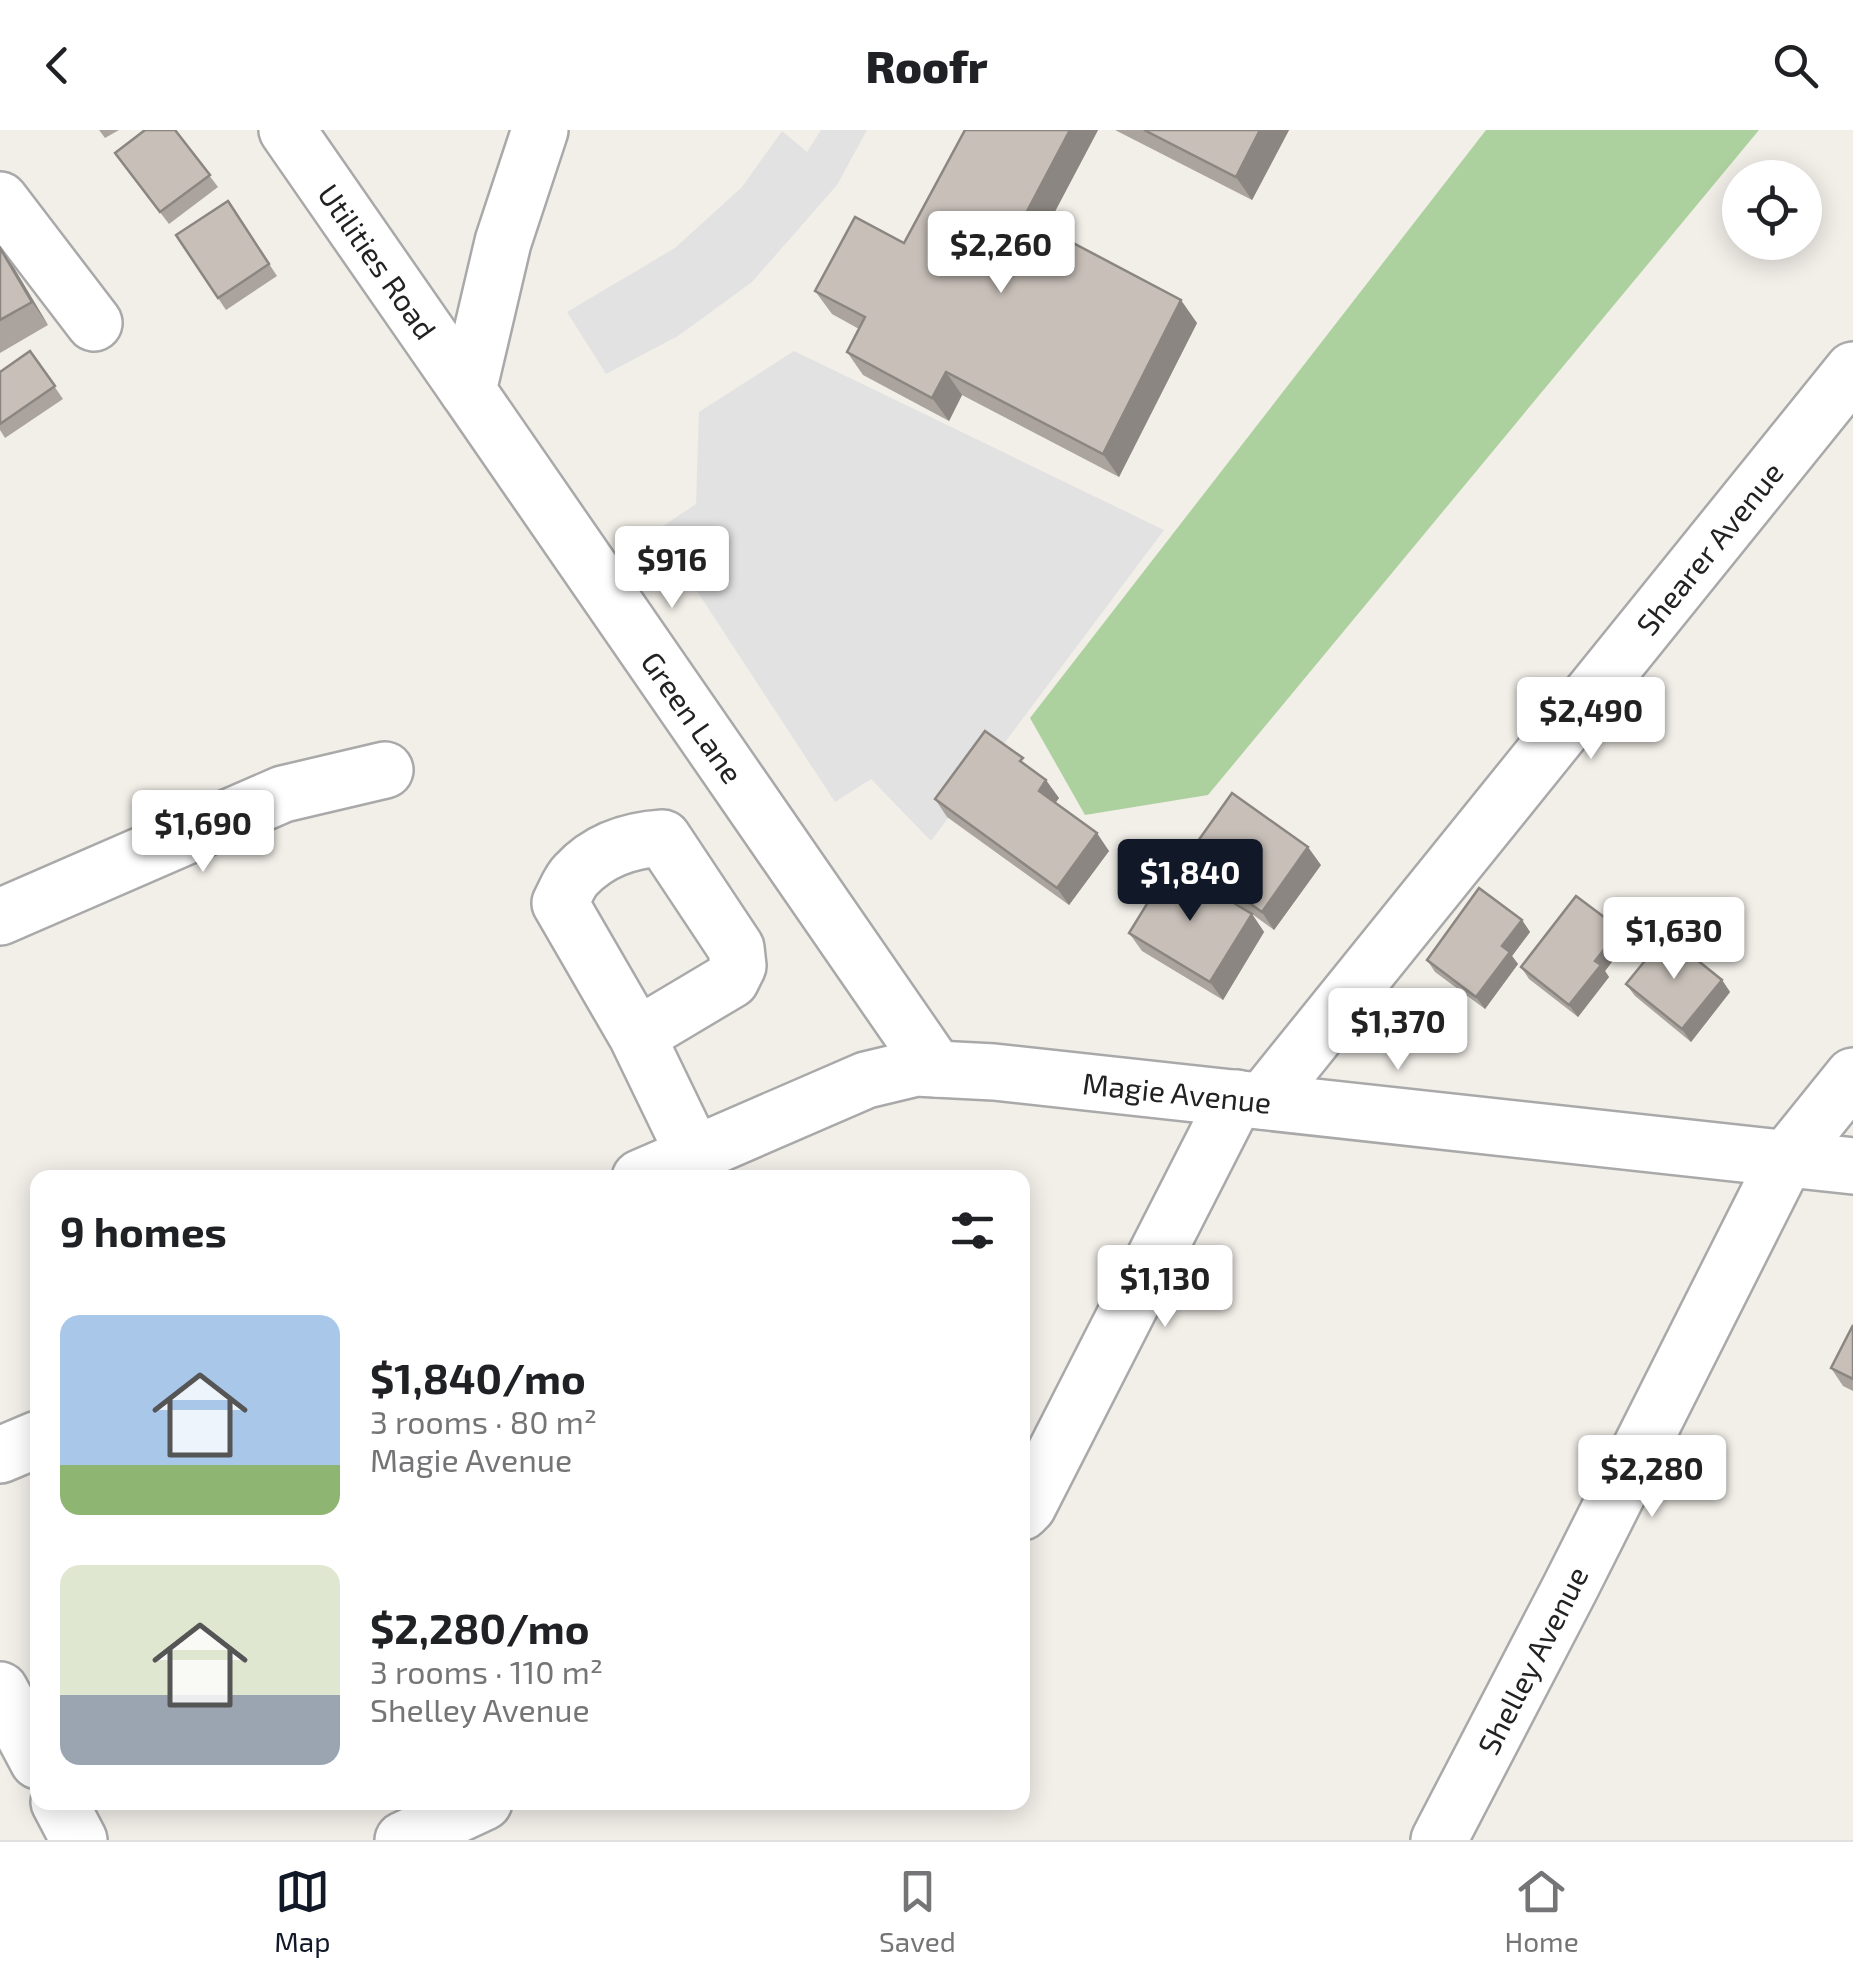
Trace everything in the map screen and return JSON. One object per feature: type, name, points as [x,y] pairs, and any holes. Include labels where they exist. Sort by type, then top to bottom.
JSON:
[{"type":"street","name":"Utilities Road","points":[[287,130],[468,392]]},
{"type":"street","points":[[468,392],[503,242],[540,130]]},
{"type":"street","points":[[0,200],[94,324]]},
{"type":"street","name":"Shearer Avenue","points":[[1030,1502],[1250,1099],[1853,370]]},
{"type":"street","name":"Green Lane","points":[[468,392],[936,1069]]},
{"type":"street","points":[[0,917],[283,794],[386,770]]},
{"type":"street","points":[[637,1036],[694,1154]]},
{"type":"street","name":"Magie Avenue","points":[[658,1170],[866,1080],[916,1068],[994,1072],[1853,1166]]},
{"type":"street","name":"Shelley Avenue","points":[[1439,1840],[1786,1158],[1853,1076]]},
{"type":"street","points":[[0,1456],[30,1443]]},
{"type":"street","points":[[0,1690],[30,1746]]},
{"type":"street","points":[[63,1810],[79,1840]]},
{"type":"street","points":[[403,1840],[467,1810]]},
{"type":"green space","points":[[1486,130],[1759,130],[1734,160],[1722,160],[1722,175],[1208,795],[1085,815],[1030,718]]},
{"type":"shaded area","points":[[821,130],[867,130],[837,185],[752,282],[678,336],[606,374],[567,312],[675,248],[742,187],[782,131],[807,152]]},
{"type":"shaded area","points":[[794,351],[1164,530],[931,841],[871,779],[835,802],[657,530],[696,504],[699,412]]},
{"type":"building","points":[[145,130],[175,130],[210,175],[160,212],[115,153]]},
{"type":"building","points":[[965,130],[1070,130],[1024,217],[1181,300],[1103,454],[946,372],[932,398],[847,352],[865,317],[815,291],[855,217],[904,243]]},
{"type":"building","points":[[1144,130],[1260,130],[1236,177]]},
{"type":"building","points":[[228,201],[269,264],[218,298],[176,235]]},
{"type":"building","points":[[0,248],[32,302],[0,320]]},
{"type":"building","points":[[30,351],[55,386],[0,424],[0,372]]},
{"type":"building","points":[[985,731],[1046,780],[1039,791],[1097,833],[1057,888],[935,799]]},
{"type":"building","points":[[1232,793],[1308,847],[1262,912],[1186,858]]},
{"type":"building","points":[[1171,865],[1252,914],[1210,982],[1129,933]]},
{"type":"building","points":[[1479,888],[1522,920],[1502,946],[1510,952],[1476,997],[1427,960]]},
{"type":"building","points":[[1576,896],[1620,929],[1595,961],[1601,965],[1569,1005],[1521,967]]},
{"type":"building","points":[[1666,935],[1722,980],[1682,1029],[1626,984]]},
{"type":"building","points":[[1853,1325],[1853,1379],[1831,1368]]}]
